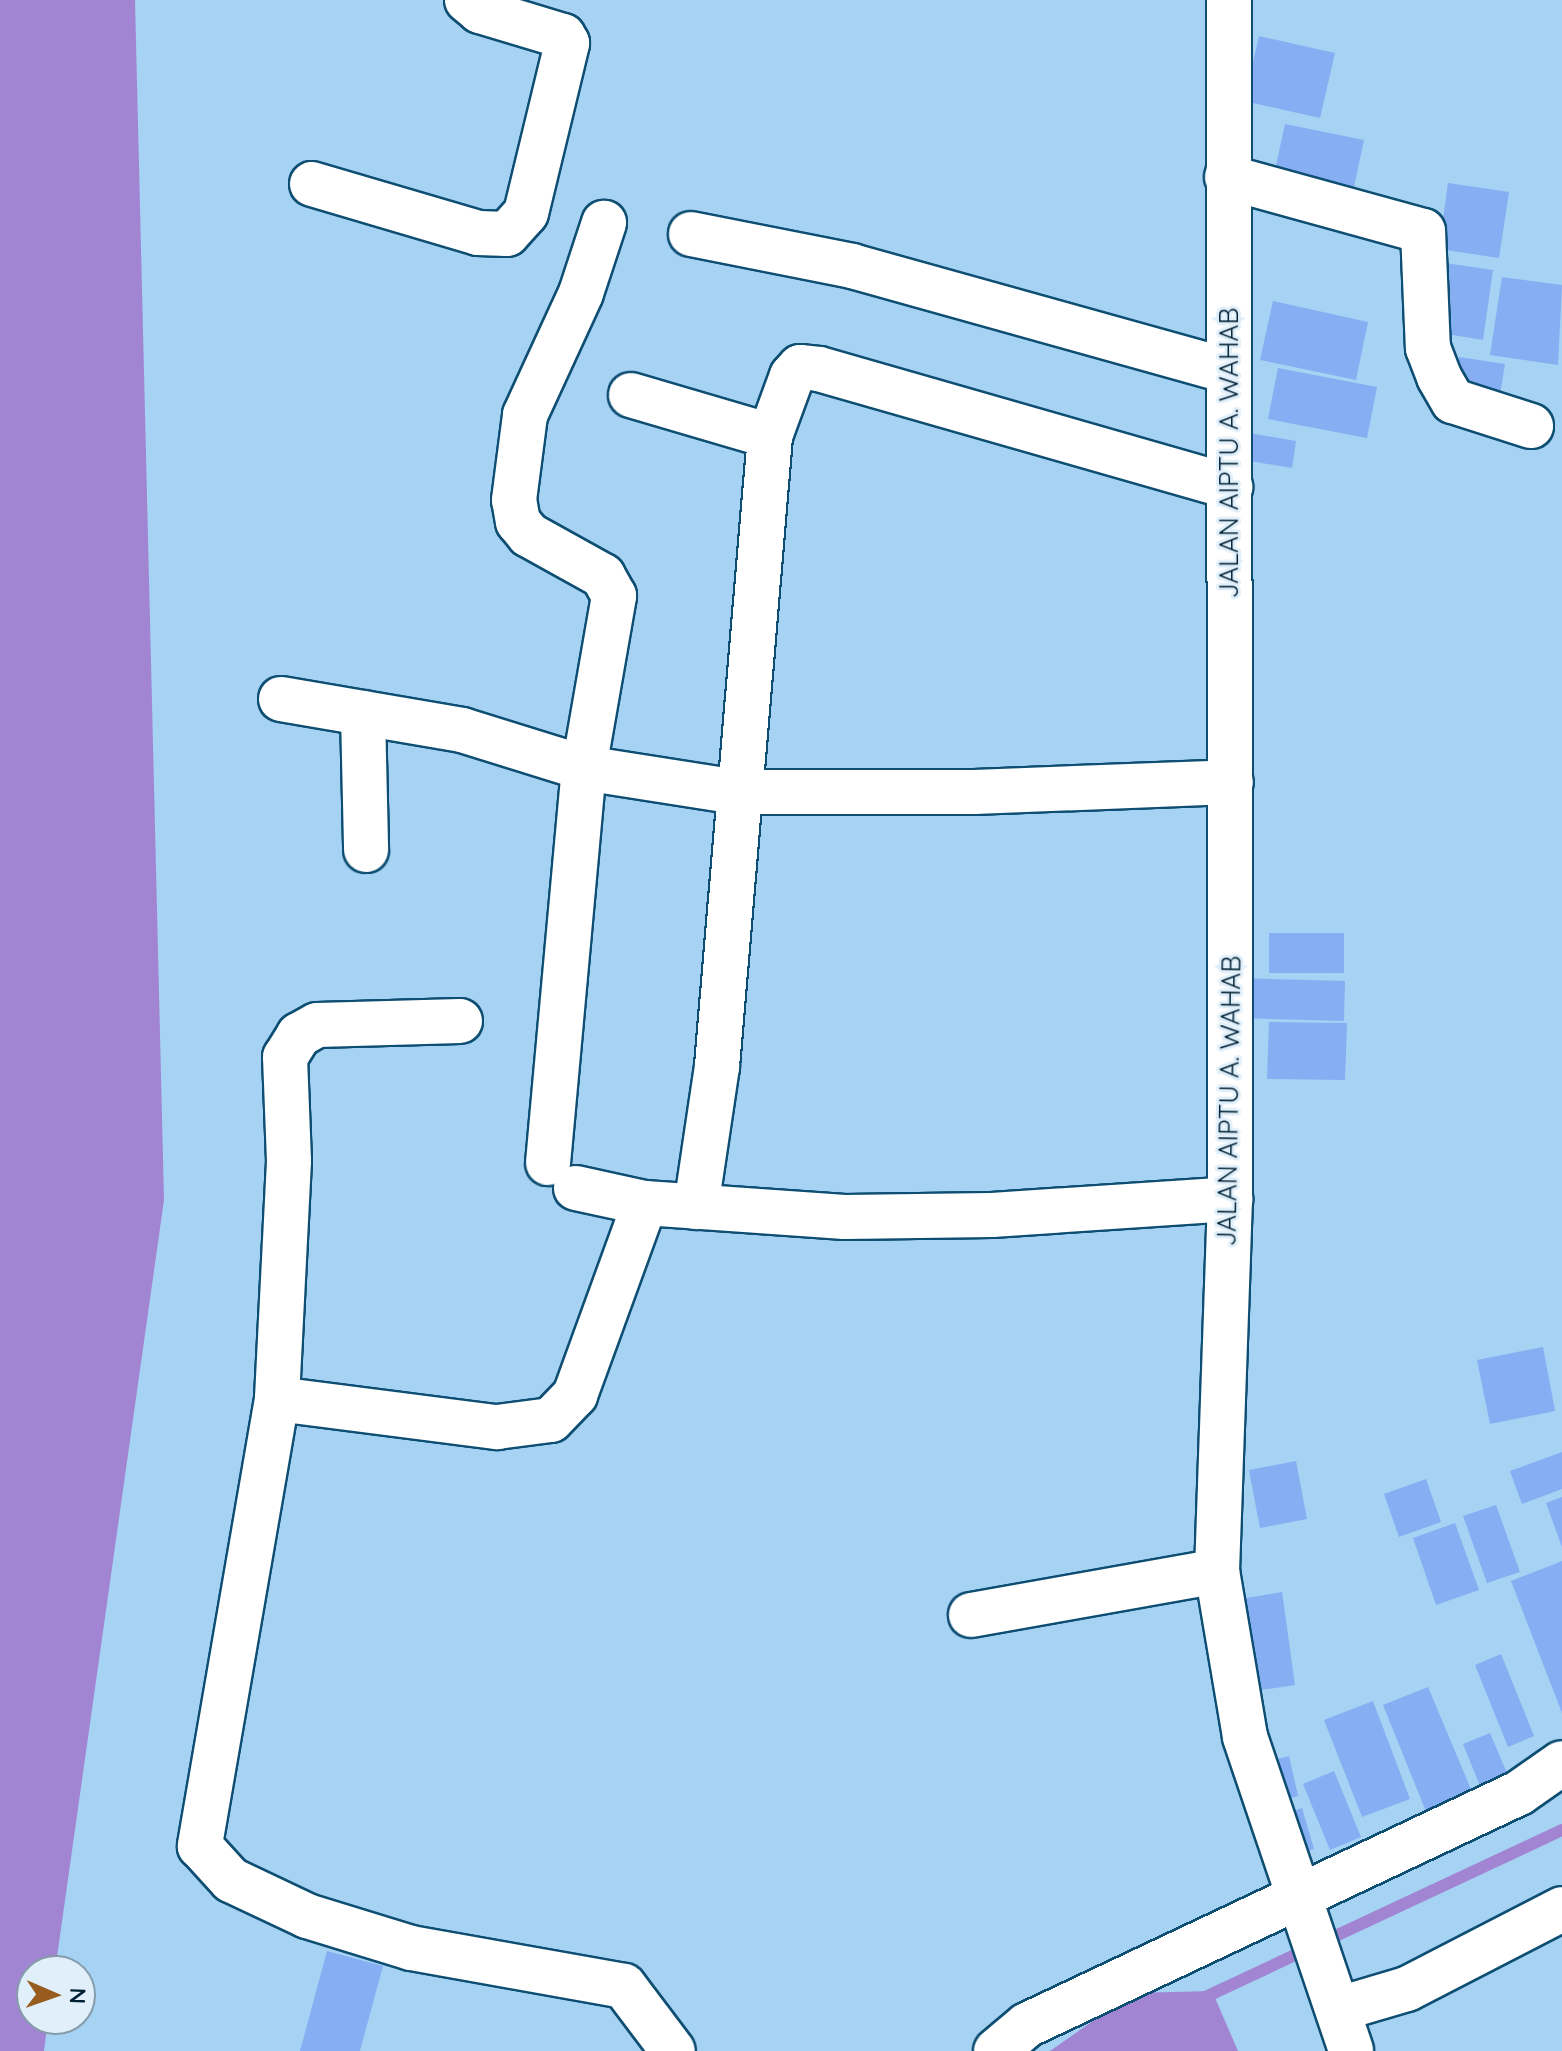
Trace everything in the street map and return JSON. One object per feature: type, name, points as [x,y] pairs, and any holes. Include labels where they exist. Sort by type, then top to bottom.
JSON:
[{"type":"street","points":[[312,184],[478,233],[507,234],[526,213],[567,43],[563,36],[480,11],[467,0]]},
{"type":"street","name":"JALAN AIPTU A. WAHAB","points":[[1229,0],[1230,1199],[1217,1571],[1245,1737],[1337,2000],[1351,2051]]},
{"type":"street","points":[[1227,177],[1423,231],[1428,348],[1439,377],[1453,401],[1531,426]]},
{"type":"street","points":[[604,223],[581,293],[525,415],[514,500],[518,522],[529,535],[612,586],[584,768],[562,1176],[645,1203],[918,1216],[1230,1199]]},
{"type":"street","points":[[691,234],[852,266],[1228,371]]},
{"type":"street","points":[[696,1207],[717,1066],[737,792],[770,436],[792,376],[800,367],[819,369],[1230,487]]},
{"type":"street","points":[[631,395],[770,436]]},
{"type":"street","points":[[281,699],[462,730],[584,768],[737,792],[974,792],[1231,782]]},
{"type":"street","points":[[363,713],[366,850]]},
{"type":"street","points":[[460,1021],[317,1025],[299,1035],[285,1057],[289,1161],[277,1399],[215,1730],[200,1846],[205,1858],[231,1880],[307,1916],[411,1948],[624,1986],[673,2051]]},
{"type":"street","points":[[277,1399],[497,1427],[551,1420],[575,1395],[645,1203]]},
{"type":"street","points":[[971,1615],[1217,1571]]},
{"type":"street","points":[[996,2051],[1027,2025],[1305,1911],[1519,1793],[1562,1763]]},
{"type":"street","points":[[1337,2000],[1407,1989],[1562,1909]]},
{"type":"shaded area","points":[[0,0],[135,0],[164,1200],[57,1955],[16,1955],[16,2035],[46,2035],[44,2051],[0,2051]]},
{"type":"shaded area","points":[[1212,1991],[1238,2051],[1050,2051],[1133,1993]]},
{"type":"building","points":[[1259,36],[1335,53],[1320,118],[1244,101]]},
{"type":"building","points":[[1285,124],[1364,140],[1354,187],[1275,170]]},
{"type":"building","points":[[1448,183],[1509,192],[1499,258],[1439,249]]},
{"type":"building","points":[[1438,262],[1493,270],[1483,340],[1428,331]]},
{"type":"building","points":[[1502,277],[1562,285],[1558,365],[1490,355]]},
{"type":"building","points":[[1273,301],[1368,322],[1356,380],[1260,360]]},
{"type":"building","points":[[1459,357],[1505,364],[1499,402],[1453,395]]},
{"type":"building","points":[[1278,368],[1377,387],[1367,438],[1268,419]]},
{"type":"building","points":[[1249,433],[1296,441],[1292,468],[1244,460]]},
{"type":"building","points":[[1269,933],[1344,933],[1344,973],[1269,973]]},
{"type":"building","points":[[1238,978],[1345,981],[1344,1021],[1237,1018]]},
{"type":"building","points":[[1269,1022],[1347,1023],[1345,1080],[1267,1079]]},
{"type":"building","points":[[1543,1347],[1555,1411],[1490,1424],[1477,1360]]},
{"type":"building","points":[[1562,1452],[1562,1489],[1522,1504],[1510,1471]]},
{"type":"building","points":[[1296,1461],[1307,1519],[1260,1528],[1249,1470]]},
{"type":"building","points":[[1426,1479],[1441,1522],[1399,1537],[1384,1494]]},
{"type":"building","points":[[1562,1497],[1562,1547],[1546,1503]]},
{"type":"building","points":[[1496,1505],[1520,1572],[1487,1583],[1463,1516]]},
{"type":"building","points":[[1455,1523],[1479,1590],[1436,1605],[1413,1538]]},
{"type":"building","points":[[1562,1561],[1562,1713],[1511,1581]]},
{"type":"building","points":[[1282,1592],[1295,1685],[1247,1692],[1234,1600]]},
{"type":"building","points":[[1501,1654],[1534,1736],[1508,1747],[1475,1665]]},
{"type":"building","points":[[1428,1687],[1473,1794],[1427,1814],[1383,1705]]},
{"type":"building","points":[[1373,1701],[1410,1799],[1362,1817],[1324,1720]]},
{"type":"building","points":[[1490,1733],[1515,1792],[1487,1803],[1463,1744]]},
{"type":"building","points":[[1289,1756],[1298,1796],[1278,1801],[1270,1761]]},
{"type":"building","points":[[1334,1771],[1361,1837],[1330,1850],[1303,1784]]},
{"type":"building","points":[[1302,1808],[1314,1849],[1293,1856],[1281,1815]]},
{"type":"building","points":[[327,1951],[383,1966],[360,2051],[300,2051]]},
{"type":"waterway","points":[[1199,2000],[1562,1830]]}]
